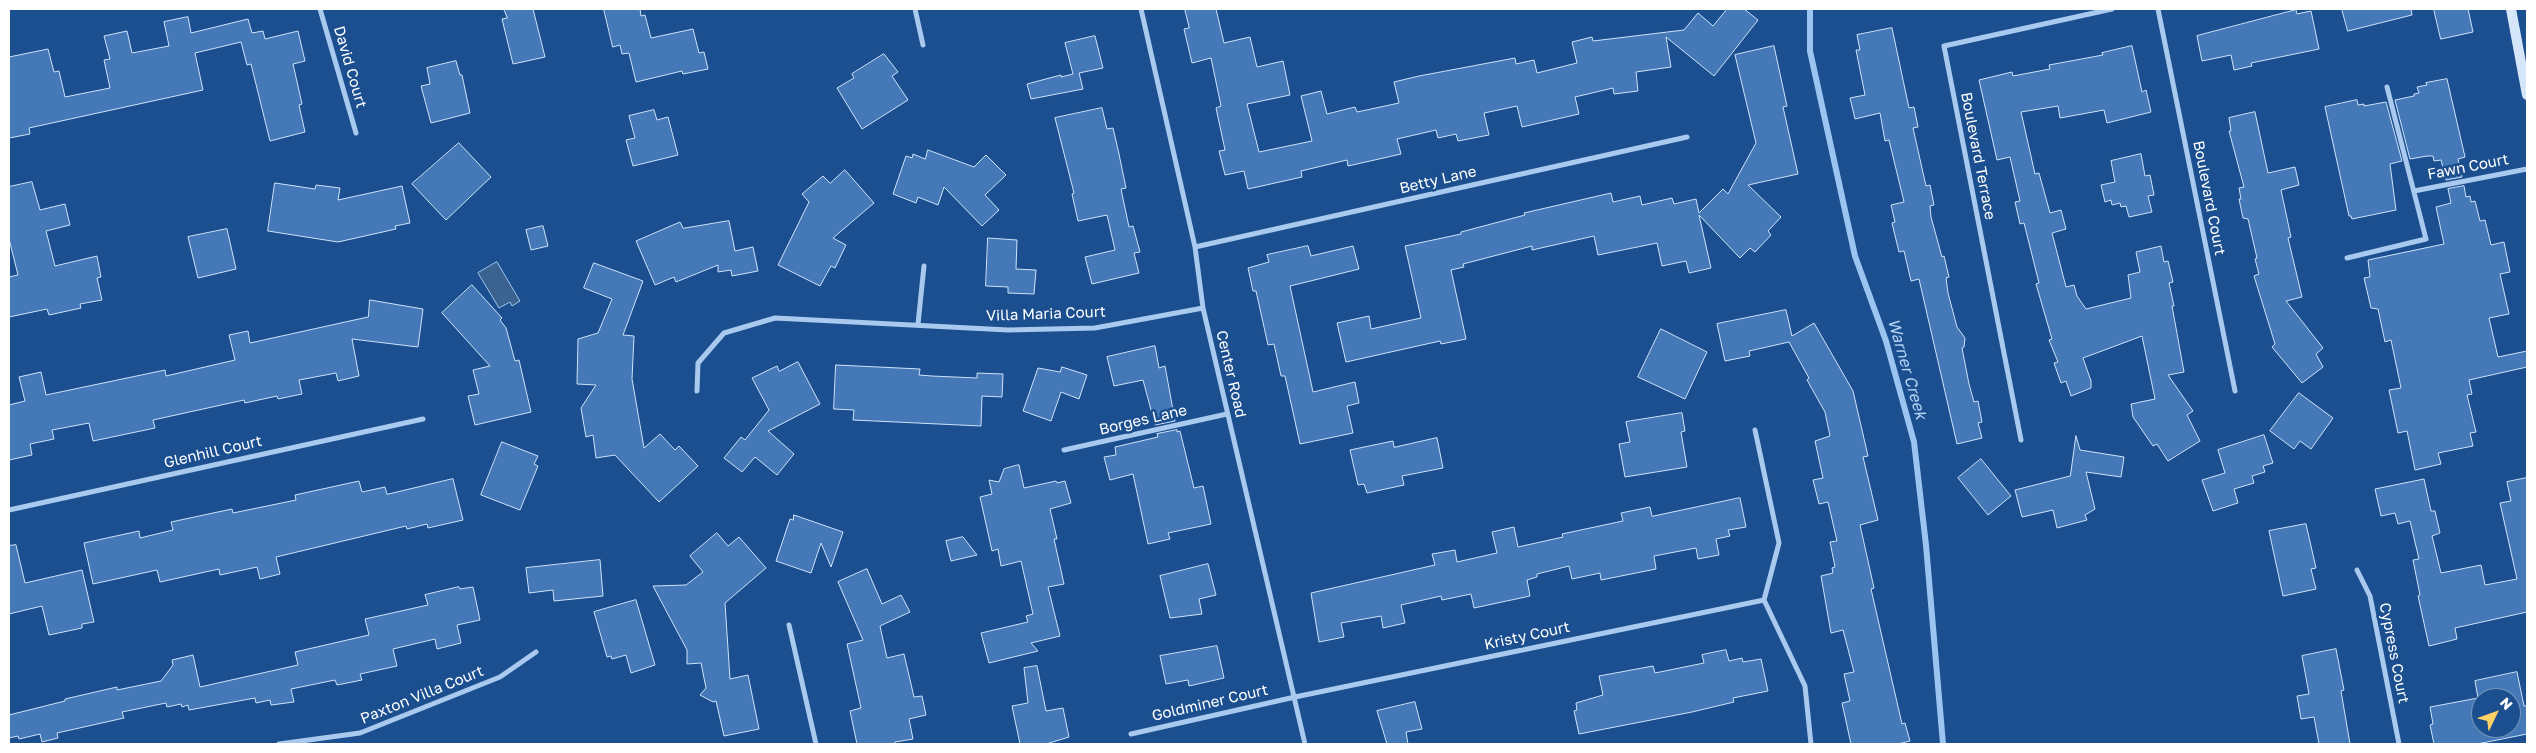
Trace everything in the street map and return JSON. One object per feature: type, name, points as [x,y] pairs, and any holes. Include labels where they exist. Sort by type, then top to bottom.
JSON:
[{"type":"main road","points":[[2511,9],[2523,43],[2527,95]]},
{"type":"street","name":"David Court","points":[[320,9],[356,133]]},
{"type":"street","points":[[916,9],[924,45]]},
{"type":"street","name":"Center Road","points":[[1141,9],[1195,247],[1203,308],[1305,744]]},
{"type":"street","name":"Boulevard Terrace","points":[[2020,440],[1944,46],[2112,9]]},
{"type":"street","name":"Boulevard Court","points":[[2158,9],[2235,391]]},
{"type":"street","name":"Fawn Court","points":[[2347,258],[2426,240],[2386,88]]},
{"type":"street","name":"Betty Lane","points":[[1195,247],[1687,137]]},
{"type":"street","name":"Fawn Court","points":[[2414,191],[2527,169]]},
{"type":"street","points":[[918,324],[924,266]]},
{"type":"street","name":"Villa Maria Court","points":[[697,391],[698,363],[724,333],[775,318],[1008,330],[1095,328],[1203,308]]},
{"type":"street","name":"Borges Lane","points":[[1064,450],[1228,414]]},
{"type":"street","name":"Glenhill Court","points":[[9,510],[423,418]]},
{"type":"street","points":[[1755,430],[1779,542],[1764,600],[1804,686],[1811,744]]},
{"type":"street","name":"Cypress Court","points":[[2357,570],[2370,596],[2399,744]]},
{"type":"street","name":"Kristy Court","points":[[1295,697],[1764,600]]},
{"type":"street","points":[[789,625],[816,744]]},
{"type":"street","name":"Paxton Villa Court","points":[[279,744],[360,733],[500,677],[536,652]]},
{"type":"street","name":"Goldminer Court","points":[[1131,734],[1295,697]]},
{"type":"water","points":[[497,262],[520,301],[512,306],[510,302],[499,308],[478,273]]},
{"type":"building","points":[[504,9],[533,9],[545,57],[513,64],[502,19],[507,18]]},
{"type":"building","points":[[604,9],[640,9],[641,16],[645,15],[651,38],[693,29],[699,53],[704,52],[708,69],[683,74],[682,71],[636,82],[629,53],[622,54],[620,45],[613,47]]},
{"type":"building","points":[[1185,9],[1216,9],[1224,43],[1250,37],[1257,67],[1283,61],[1290,95],[1247,104],[1259,152],[1312,141],[1301,96],[1321,91],[1327,114],[1355,107],[1357,112],[1399,103],[1394,82],[1419,76],[1515,58],[1516,64],[1534,60],[1537,73],[1577,63],[1572,42],[1592,37],[1593,41],[1684,30],[1698,13],[1713,26],[1727,9],[1744,9],[1758,20],[1714,76],[1666,37],[1671,67],[1636,72],[1638,91],[1614,94],[1613,88],[1575,97],[1579,114],[1522,127],[1517,106],[1484,113],[1489,135],[1458,141],[1456,134],[1438,138],[1436,130],[1397,139],[1401,154],[1348,166],[1347,160],[1301,171],[1302,177],[1248,189],[1244,171],[1225,175],[1219,151],[1225,150],[1216,108],[1221,106],[1211,58],[1192,63],[1184,29],[1189,28]]},
{"type":"building","points":[[2342,9],[2411,9],[2412,15],[2348,31]]},
{"type":"building","points":[[2434,9],[2468,9],[2473,32],[2441,39]]},
{"type":"building","points":[[2296,10],[2297,14],[2311,11],[2319,49],[2251,63],[2252,66],[2234,70],[2231,55],[2202,61],[2197,36]]},
{"type":"building","points":[[188,17],[191,33],[248,19],[252,33],[263,31],[265,39],[298,31],[305,61],[293,64],[302,104],[299,105],[305,132],[270,141],[251,64],[247,65],[241,42],[195,53],[203,90],[29,128],[30,134],[9,138],[9,57],[48,49],[54,72],[59,71],[65,97],[110,88],[104,60],[110,59],[104,36],[127,31],[132,53],[169,46],[164,22]]},
{"type":"building","points":[[1892,28],[1909,108],[1914,107],[1918,127],[1913,128],[1926,186],[1930,185],[1934,205],[1930,206],[1931,217],[1949,277],[1946,278],[1948,293],[1957,327],[1965,338],[1964,347],[1962,348],[1969,384],[1974,402],[1978,401],[1982,422],[1978,423],[1982,438],[1957,444],[1919,279],[1911,281],[1904,251],[1899,252],[1892,223],[1895,222],[1891,205],[1904,202],[1889,140],[1885,141],[1880,113],[1855,119],[1850,98],[1865,95],[1856,50],[1860,50],[1857,35]]},
{"type":"building","points":[[1095,36],[1103,68],[1079,73],[1083,89],[1031,99],[1027,84],[1061,75],[1061,77],[1073,74],[1065,43]]},
{"type":"building","points":[[1774,46],[1787,106],[1783,107],[1798,174],[1748,185],[1781,217],[1768,231],[1771,235],[1755,252],[1750,248],[1740,258],[1699,215],[1711,268],[1689,273],[1686,261],[1662,266],[1657,243],[1598,255],[1594,236],[1532,250],[1532,246],[1463,264],[1464,267],[1451,270],[1466,339],[1441,344],[1440,341],[1346,362],[1337,323],[1369,316],[1371,329],[1421,318],[1405,246],[1461,234],[1461,232],[1525,215],[1524,213],[1611,193],[1613,202],[1640,196],[1642,205],[1672,198],[1674,204],[1696,199],[1699,213],[1723,189],[1728,194],[1756,143],[1735,55]]},
{"type":"building","points":[[2132,46],[2142,92],[2146,90],[2151,112],[2107,123],[2104,110],[2060,118],[2058,106],[2021,112],[2035,174],[2039,173],[2050,213],[2061,210],[2066,229],[2052,233],[2066,287],[2074,285],[2077,296],[2086,309],[2131,298],[2128,275],[2140,272],[2136,252],[2161,246],[2164,262],[2168,261],[2173,282],[2169,283],[2174,306],[2172,306],[2184,372],[2168,375],[2193,411],[2187,415],[2200,441],[2168,461],[2157,444],[2153,446],[2133,417],[2131,404],[2155,399],[2142,336],[2083,358],[2091,381],[2091,388],[2071,396],[2066,381],[2061,383],[2054,363],[2058,362],[2049,340],[2052,339],[2036,284],[2039,283],[2024,223],[2020,224],[2015,202],[2020,201],[2010,157],[1997,160],[1979,80],[2012,72],[2013,76],[2050,69],[2049,65],[2103,55],[2102,53]]},
{"type":"building","points":[[884,54],[898,72],[892,76],[908,100],[862,129],[837,88],[854,78],[852,74]]},
{"type":"building","points":[[456,61],[460,75],[462,75],[470,113],[431,123],[421,86],[430,84],[427,68]]},
{"type":"building","points":[[2447,79],[2465,157],[2458,159],[2462,177],[2446,180],[2441,160],[2434,161],[2433,156],[2410,159],[2395,100],[2414,96],[2414,94],[2419,93],[2417,87],[2427,85],[2426,83]]},
{"type":"building","points":[[2357,100],[2358,105],[2364,104],[2364,106],[2386,102],[2402,161],[2390,164],[2396,210],[2352,219],[2349,216],[2325,107]]},
{"type":"building","points":[[1102,108],[1107,129],[1113,128],[1119,154],[1126,188],[1121,189],[1129,227],[1133,226],[1140,252],[1134,253],[1139,273],[1092,284],[1085,257],[1115,250],[1107,215],[1078,221],[1072,194],[1074,193],[1055,118]]},
{"type":"building","points":[[654,110],[657,120],[668,117],[678,155],[633,166],[626,140],[635,138],[629,116]]},
{"type":"building","points":[[2255,112],[2268,173],[2295,167],[2299,185],[2281,190],[2291,237],[2288,238],[2302,297],[2286,301],[2323,348],[2316,354],[2323,367],[2302,383],[2272,347],[2275,344],[2254,276],[2259,274],[2255,259],[2257,258],[2248,219],[2243,218],[2239,199],[2241,199],[2239,188],[2244,187],[2229,131],[2231,131],[2229,118]]},
{"type":"building","points":[[459,143],[491,177],[446,220],[412,184]]},
{"type":"building","points":[[928,150],[974,167],[986,155],[1006,175],[985,195],[999,210],[982,226],[944,187],[938,205],[918,197],[916,203],[893,194],[906,156],[912,158],[913,154],[925,159]]},
{"type":"building","points":[[2141,154],[2145,176],[2150,175],[2154,195],[2148,196],[2152,212],[2129,217],[2126,206],[2121,207],[2120,203],[2112,205],[2111,200],[2105,202],[2101,185],[2115,182],[2111,161]]},
{"type":"building","points":[[845,170],[874,203],[833,238],[846,245],[835,268],[831,266],[820,286],[778,265],[809,202],[802,194],[823,176],[830,183]]},
{"type":"building","points":[[32,182],[40,210],[65,204],[70,225],[46,231],[55,266],[97,256],[101,277],[97,278],[102,300],[80,304],[81,308],[49,315],[47,309],[9,317],[9,277],[18,275],[9,239],[9,187]]},
{"type":"building","points":[[275,183],[315,189],[316,185],[340,188],[338,200],[402,186],[410,223],[395,226],[396,229],[338,242],[268,231]]},
{"type":"building","points":[[2464,186],[2466,197],[2470,196],[2471,202],[2475,201],[2480,221],[2485,220],[2491,245],[2504,242],[2510,272],[2500,274],[2509,314],[2489,318],[2498,357],[2527,351],[2527,367],[2469,380],[2472,394],[2467,395],[2476,432],[2470,433],[2473,446],[2438,453],[2441,464],[2415,470],[2407,431],[2398,433],[2389,390],[2401,388],[2391,340],[2385,342],[2378,309],[2371,308],[2364,278],[2370,277],[2368,260],[2444,244],[2436,207],[2451,203],[2448,189]]},
{"type":"building","points":[[729,221],[735,251],[753,247],[758,271],[732,276],[731,270],[718,272],[718,265],[676,282],[674,277],[655,285],[636,241],[680,222],[683,228]]},
{"type":"building","points":[[543,226],[548,246],[531,250],[526,230]]},
{"type":"building","points":[[227,229],[236,269],[198,278],[188,237]]},
{"type":"building","points":[[988,238],[1017,240],[1016,269],[1036,270],[1034,294],[1008,293],[1008,287],[986,286]]},
{"type":"building","points":[[1308,246],[1311,256],[1353,246],[1359,269],[1290,286],[1313,392],[1355,382],[1359,403],[1347,406],[1353,433],[1300,444],[1285,376],[1281,376],[1274,344],[1268,345],[1256,291],[1253,291],[1248,268],[1269,262],[1267,255]]},
{"type":"building","points":[[594,263],[643,281],[623,335],[634,336],[632,379],[644,448],[660,434],[675,450],[679,446],[698,466],[659,502],[615,455],[596,458],[593,435],[586,437],[581,408],[596,385],[577,384],[578,339],[598,333],[612,299],[584,288]]},
{"type":"building","points":[[472,285],[502,318],[500,320],[506,328],[515,361],[519,360],[531,412],[475,425],[468,396],[479,394],[473,370],[490,366],[442,313]]},
{"type":"building","points":[[370,300],[423,309],[418,347],[352,339],[359,376],[338,381],[336,373],[299,380],[302,394],[278,399],[277,396],[245,403],[244,400],[153,420],[155,428],[93,441],[89,423],[52,430],[54,439],[30,444],[32,455],[9,460],[9,405],[25,401],[19,377],[41,372],[46,395],[165,370],[166,376],[235,360],[229,335],[248,331],[250,343],[368,317]]},
{"type":"building","points":[[1786,310],[1792,336],[1814,323],[1853,391],[1868,456],[1863,457],[1878,520],[1860,525],[1874,588],[1871,589],[1902,724],[1905,723],[1910,741],[1898,744],[1851,744],[1842,703],[1850,701],[1844,674],[1854,672],[1843,630],[1831,633],[1821,576],[1833,573],[1832,568],[1835,567],[1830,542],[1837,541],[1828,502],[1819,504],[1813,480],[1823,478],[1815,441],[1830,436],[1825,412],[1807,380],[1809,378],[1789,342],[1749,351],[1750,356],[1725,361],[1717,324]]},
{"type":"building","points":[[1661,329],[1707,352],[1685,399],[1638,377]]},
{"type":"building","points":[[1155,346],[1159,368],[1165,366],[1175,421],[1155,425],[1143,380],[1114,386],[1107,357]]},
{"type":"building","points":[[798,362],[820,404],[768,431],[794,454],[777,475],[755,457],[742,472],[724,458],[741,437],[745,440],[769,410],[752,378],[777,366],[779,371]]},
{"type":"building","points":[[836,365],[920,369],[919,375],[932,376],[977,378],[977,373],[1003,374],[1002,397],[982,396],[981,426],[853,420],[854,410],[834,409]]},
{"type":"building","points":[[1062,367],[1087,375],[1079,399],[1061,392],[1051,421],[1023,411],[1038,368],[1060,372]]},
{"type":"building","points":[[2299,393],[2333,418],[2311,449],[2300,441],[2294,449],[2270,431]]},
{"type":"building","points":[[1682,413],[1685,431],[1681,432],[1687,467],[1625,477],[1619,444],[1630,442],[1626,422]]},
{"type":"building","points":[[1177,430],[1177,432],[1180,431],[1194,488],[1203,486],[1211,524],[1168,533],[1170,539],[1148,544],[1133,474],[1110,480],[1104,457],[1116,455],[1115,447],[1158,437],[1157,434]]},
{"type":"building","points":[[2264,435],[2273,463],[2263,466],[2265,472],[2252,476],[2254,483],[2234,489],[2238,503],[2213,511],[2202,480],[2225,473],[2218,450]]},
{"type":"building","points":[[2076,436],[2080,450],[2124,457],[2121,477],[2086,472],[2095,509],[2085,515],[2087,520],[2057,528],[2053,510],[2022,517],[2015,490],[2070,476]]},
{"type":"building","points":[[1437,438],[1443,468],[1402,476],[1404,485],[1367,493],[1364,484],[1358,485],[1350,450],[1393,441],[1394,447]]},
{"type":"building","points":[[502,442],[538,456],[534,464],[538,466],[520,510],[481,495]]},
{"type":"building","points":[[1981,459],[2011,496],[1988,515],[1958,478]]},
{"type":"building","points":[[1019,465],[1024,488],[1056,481],[1057,483],[1065,481],[1071,503],[1050,509],[1057,539],[1054,539],[1064,584],[1048,587],[1060,636],[1031,643],[1038,651],[989,663],[981,633],[1028,622],[1026,616],[1033,614],[1021,561],[1001,566],[998,549],[992,551],[980,497],[992,494],[989,480],[999,482],[1004,469]]},
{"type":"building","points":[[2527,478],[2527,612],[2455,628],[2457,639],[2429,646],[2418,596],[2420,595],[2413,560],[2419,559],[2410,521],[2398,524],[2395,513],[2381,516],[2375,489],[2424,479],[2431,511],[2435,511],[2440,533],[2432,536],[2441,573],[2481,565],[2485,585],[2517,579],[2500,503],[2511,501],[2507,482]]},
{"type":"building","points":[[453,479],[463,520],[428,528],[427,524],[407,529],[406,526],[276,557],[280,574],[260,579],[257,567],[220,575],[219,569],[160,582],[157,570],[93,584],[84,543],[139,531],[140,538],[173,530],[171,522],[232,509],[233,513],[296,500],[295,495],[359,481],[362,492],[385,487],[387,494]]},
{"type":"building","points":[[1740,498],[1746,527],[1728,530],[1730,536],[1716,539],[1719,555],[1698,559],[1696,548],[1654,556],[1656,569],[1601,580],[1600,573],[1572,579],[1569,566],[1537,574],[1537,577],[1527,580],[1530,596],[1474,608],[1471,594],[1442,600],[1441,596],[1401,605],[1405,623],[1383,628],[1381,616],[1341,623],[1344,637],[1319,642],[1311,593],[1435,565],[1432,554],[1455,550],[1457,562],[1497,553],[1492,532],[1514,527],[1518,547],[1563,537],[1562,534],[1623,521],[1621,513],[1650,507],[1652,516]]},
{"type":"building","points":[[794,515],[843,532],[831,567],[821,543],[811,573],[776,561],[790,519],[793,520]]},
{"type":"building","points":[[2306,524],[2316,568],[2311,569],[2316,589],[2283,596],[2269,531]]},
{"type":"building","points":[[717,533],[728,546],[739,537],[766,568],[725,603],[730,679],[748,675],[759,729],[724,736],[716,701],[713,702],[700,695],[706,688],[701,663],[687,664],[687,650],[653,586],[686,585],[703,572],[690,556]]},
{"type":"building","points":[[963,537],[977,555],[951,561],[946,541]]},
{"type":"building","points":[[16,545],[25,583],[82,570],[94,622],[82,624],[82,628],[49,635],[42,606],[9,614],[9,546]]},
{"type":"building","points":[[600,560],[603,596],[554,601],[553,590],[529,593],[526,568]]},
{"type":"building","points":[[1208,564],[1216,595],[1199,599],[1202,614],[1170,618],[1160,576]]},
{"type":"building","points":[[867,569],[882,604],[901,595],[910,612],[880,626],[887,658],[904,654],[914,697],[922,696],[926,715],[909,719],[913,739],[895,742],[895,744],[857,744],[850,711],[861,708],[847,644],[863,640],[838,582]]},
{"type":"building","points":[[459,587],[460,589],[473,587],[480,620],[457,625],[461,643],[437,649],[435,639],[393,649],[397,666],[360,674],[362,680],[337,685],[335,680],[291,689],[294,702],[271,705],[270,700],[256,703],[255,698],[189,710],[188,705],[182,707],[181,704],[167,707],[166,703],[122,712],[124,718],[57,733],[58,738],[42,742],[40,734],[19,739],[18,736],[9,738],[9,715],[117,687],[117,690],[161,681],[173,665],[172,660],[193,655],[200,687],[298,665],[295,652],[369,635],[365,619],[428,605],[425,595]]},
{"type":"building","points":[[636,600],[655,665],[631,673],[626,655],[612,659],[611,656],[607,657],[594,612]]},
{"type":"building","points":[[1217,646],[1224,678],[1189,686],[1188,680],[1166,684],[1160,656]]},
{"type":"building","points":[[2336,649],[2344,690],[2341,691],[2350,744],[2319,744],[2314,717],[2301,719],[2297,696],[2309,694],[2302,656]]},
{"type":"building","points":[[1726,650],[1729,661],[1742,658],[1743,662],[1761,659],[1768,691],[1733,698],[1734,702],[1692,712],[1579,734],[1574,711],[1577,710],[1576,703],[1603,695],[1599,676],[1653,666],[1655,673],[1704,663],[1702,655]]},
{"type":"building","points":[[1037,666],[1046,711],[1063,708],[1069,737],[1046,744],[1020,744],[1012,706],[1028,703],[1024,668]]},
{"type":"building","points":[[2517,672],[2520,688],[2476,688],[2475,681]]},
{"type":"building","points":[[2521,691],[2524,706],[2527,706],[2527,734],[2521,735]]},
{"type":"building","points":[[2471,699],[2471,738],[2507,738],[2477,744],[2434,744],[2430,725],[2433,724],[2430,707]]},
{"type":"building","points":[[1415,702],[1422,729],[1406,732],[1408,744],[1387,744],[1377,711]]},
{"type":"waterway","name":"Warner Creek","points":[[1810,9],[1810,51],[1855,256],[1886,341],[1914,442],[1926,545],[1943,744]]}]
